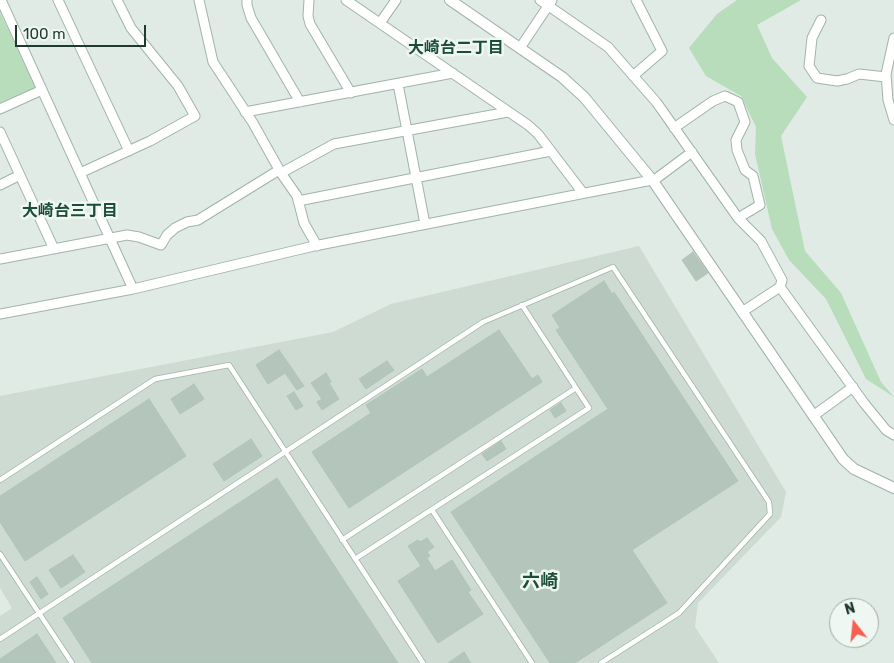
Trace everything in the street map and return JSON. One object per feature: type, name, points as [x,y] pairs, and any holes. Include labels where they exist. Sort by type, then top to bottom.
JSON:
[{"type":"street","points":[[1,0],[134,289]]},
{"type":"street","points":[[58,0],[129,151]]},
{"type":"street","points":[[80,173],[150,141],[195,116],[178,86],[131,28],[119,0]]},
{"type":"street","points":[[199,0],[212,62],[297,196],[307,229],[317,246]]},
{"type":"street","points":[[247,0],[251,18],[300,102]]},
{"type":"street","points":[[309,0],[308,16],[310,24],[351,92]]},
{"type":"street","points":[[346,0],[538,134],[583,193]]},
{"type":"street","points":[[380,23],[396,0]]},
{"type":"street","points":[[450,0],[575,88],[652,180],[843,459],[854,469],[894,488]]},
{"type":"street","points":[[540,0],[550,3],[608,47],[657,103],[738,218],[761,241],[782,280],[780,287],[742,312]]},
{"type":"street","points":[[633,76],[662,50],[636,0]]},
{"type":"street","points":[[520,48],[550,3]]},
{"type":"street","points":[[821,20],[812,38],[809,66],[817,78],[837,81],[858,74],[886,77]]},
{"type":"street","points":[[894,38],[886,77],[888,100],[894,120]]},
{"type":"street","points":[[245,112],[453,74]]},
{"type":"street","points":[[398,84],[425,224]]},
{"type":"street","points":[[0,109],[42,90]]},
{"type":"street","points":[[674,128],[713,100],[726,96],[738,102],[745,122],[736,140],[737,150],[746,170],[754,176],[760,205],[738,218]]},
{"type":"street","points":[[0,259],[127,235],[139,237],[160,245],[175,228],[187,222],[198,220],[280,171],[334,144],[508,112]]},
{"type":"street","points":[[0,132],[54,248]]},
{"type":"street","points":[[298,201],[551,151]]},
{"type":"street","points":[[0,314],[134,289],[317,246],[652,180],[692,152]]},
{"type":"street","points":[[0,185],[20,176]]},
{"type":"street","points":[[780,287],[886,430],[894,435]]},
{"type":"street","points":[[814,416],[853,387]]},
{"type":"lane","points":[[0,639],[483,322],[613,267],[769,502],[770,514],[678,613],[601,663]]},
{"type":"lane","points":[[355,559],[589,408],[522,305]]},
{"type":"lane","points":[[0,480],[155,379],[228,365],[423,663]]},
{"type":"lane","points":[[342,540],[576,388]]},
{"type":"lane","points":[[432,510],[532,663]]},
{"type":"lane","points":[[0,554],[72,663]]},
{"type":"shaded area","points":[[639,246],[786,492],[781,517],[698,603],[695,627],[719,663],[0,663],[0,616],[12,608],[0,588],[0,396],[333,332],[391,304]]},
{"type":"green space","points":[[737,0],[801,0],[757,25],[772,58],[807,97],[781,136],[805,251],[841,293],[881,382],[894,397],[866,379],[826,299],[789,260],[772,229],[755,154],[756,127],[741,96],[706,76],[689,48],[717,14]]},
{"type":"green space","points":[[0,12],[35,86],[34,90],[0,106]]},
{"type":"building","points":[[693,252],[708,273],[696,281],[682,260]]},
{"type":"building","points":[[604,281],[612,294],[614,292],[738,481],[632,550],[667,603],[575,663],[550,663],[451,512],[608,409],[556,330],[560,328],[552,315]]},
{"type":"building","points":[[499,330],[532,379],[538,375],[542,382],[349,508],[312,452],[371,413],[366,405],[422,369],[427,377]]},
{"type":"building","points":[[279,350],[304,386],[297,390],[285,373],[268,384],[256,365]]},
{"type":"building","points":[[387,361],[394,370],[366,389],[359,379]]},
{"type":"building","points":[[326,373],[331,382],[329,383],[339,399],[322,410],[317,402],[322,399],[311,383]]},
{"type":"building","points":[[194,384],[204,399],[180,414],[171,399]]},
{"type":"building","points":[[294,392],[303,406],[296,410],[287,396]]},
{"type":"building","points":[[149,399],[186,456],[25,561],[0,522],[0,496]]},
{"type":"building","points":[[561,403],[566,411],[555,418],[550,410]]},
{"type":"building","points":[[251,439],[262,456],[224,481],[213,464]]},
{"type":"building","points":[[501,441],[506,449],[487,461],[482,454]]},
{"type":"building","points":[[277,478],[398,663],[92,663],[63,618]]},
{"type":"building","points":[[427,538],[434,547],[427,552],[430,556],[427,558],[435,571],[452,560],[471,590],[468,592],[483,614],[438,643],[398,581],[421,566],[408,546],[418,540],[420,542]]},
{"type":"building","points":[[73,555],[85,572],[61,588],[49,570]]},
{"type":"building","points":[[37,577],[48,594],[41,599],[30,582]]},
{"type":"building","points":[[37,634],[56,663],[0,663],[0,659]]},
{"type":"building","points":[[464,652],[471,663],[448,663]]},
{"type":"district","name":"大崎台二丁目","points":[[456,48]]},
{"type":"district","name":"大崎台三丁目","points":[[70,211]]},
{"type":"district","name":"六崎","points":[[540,582]]}]
